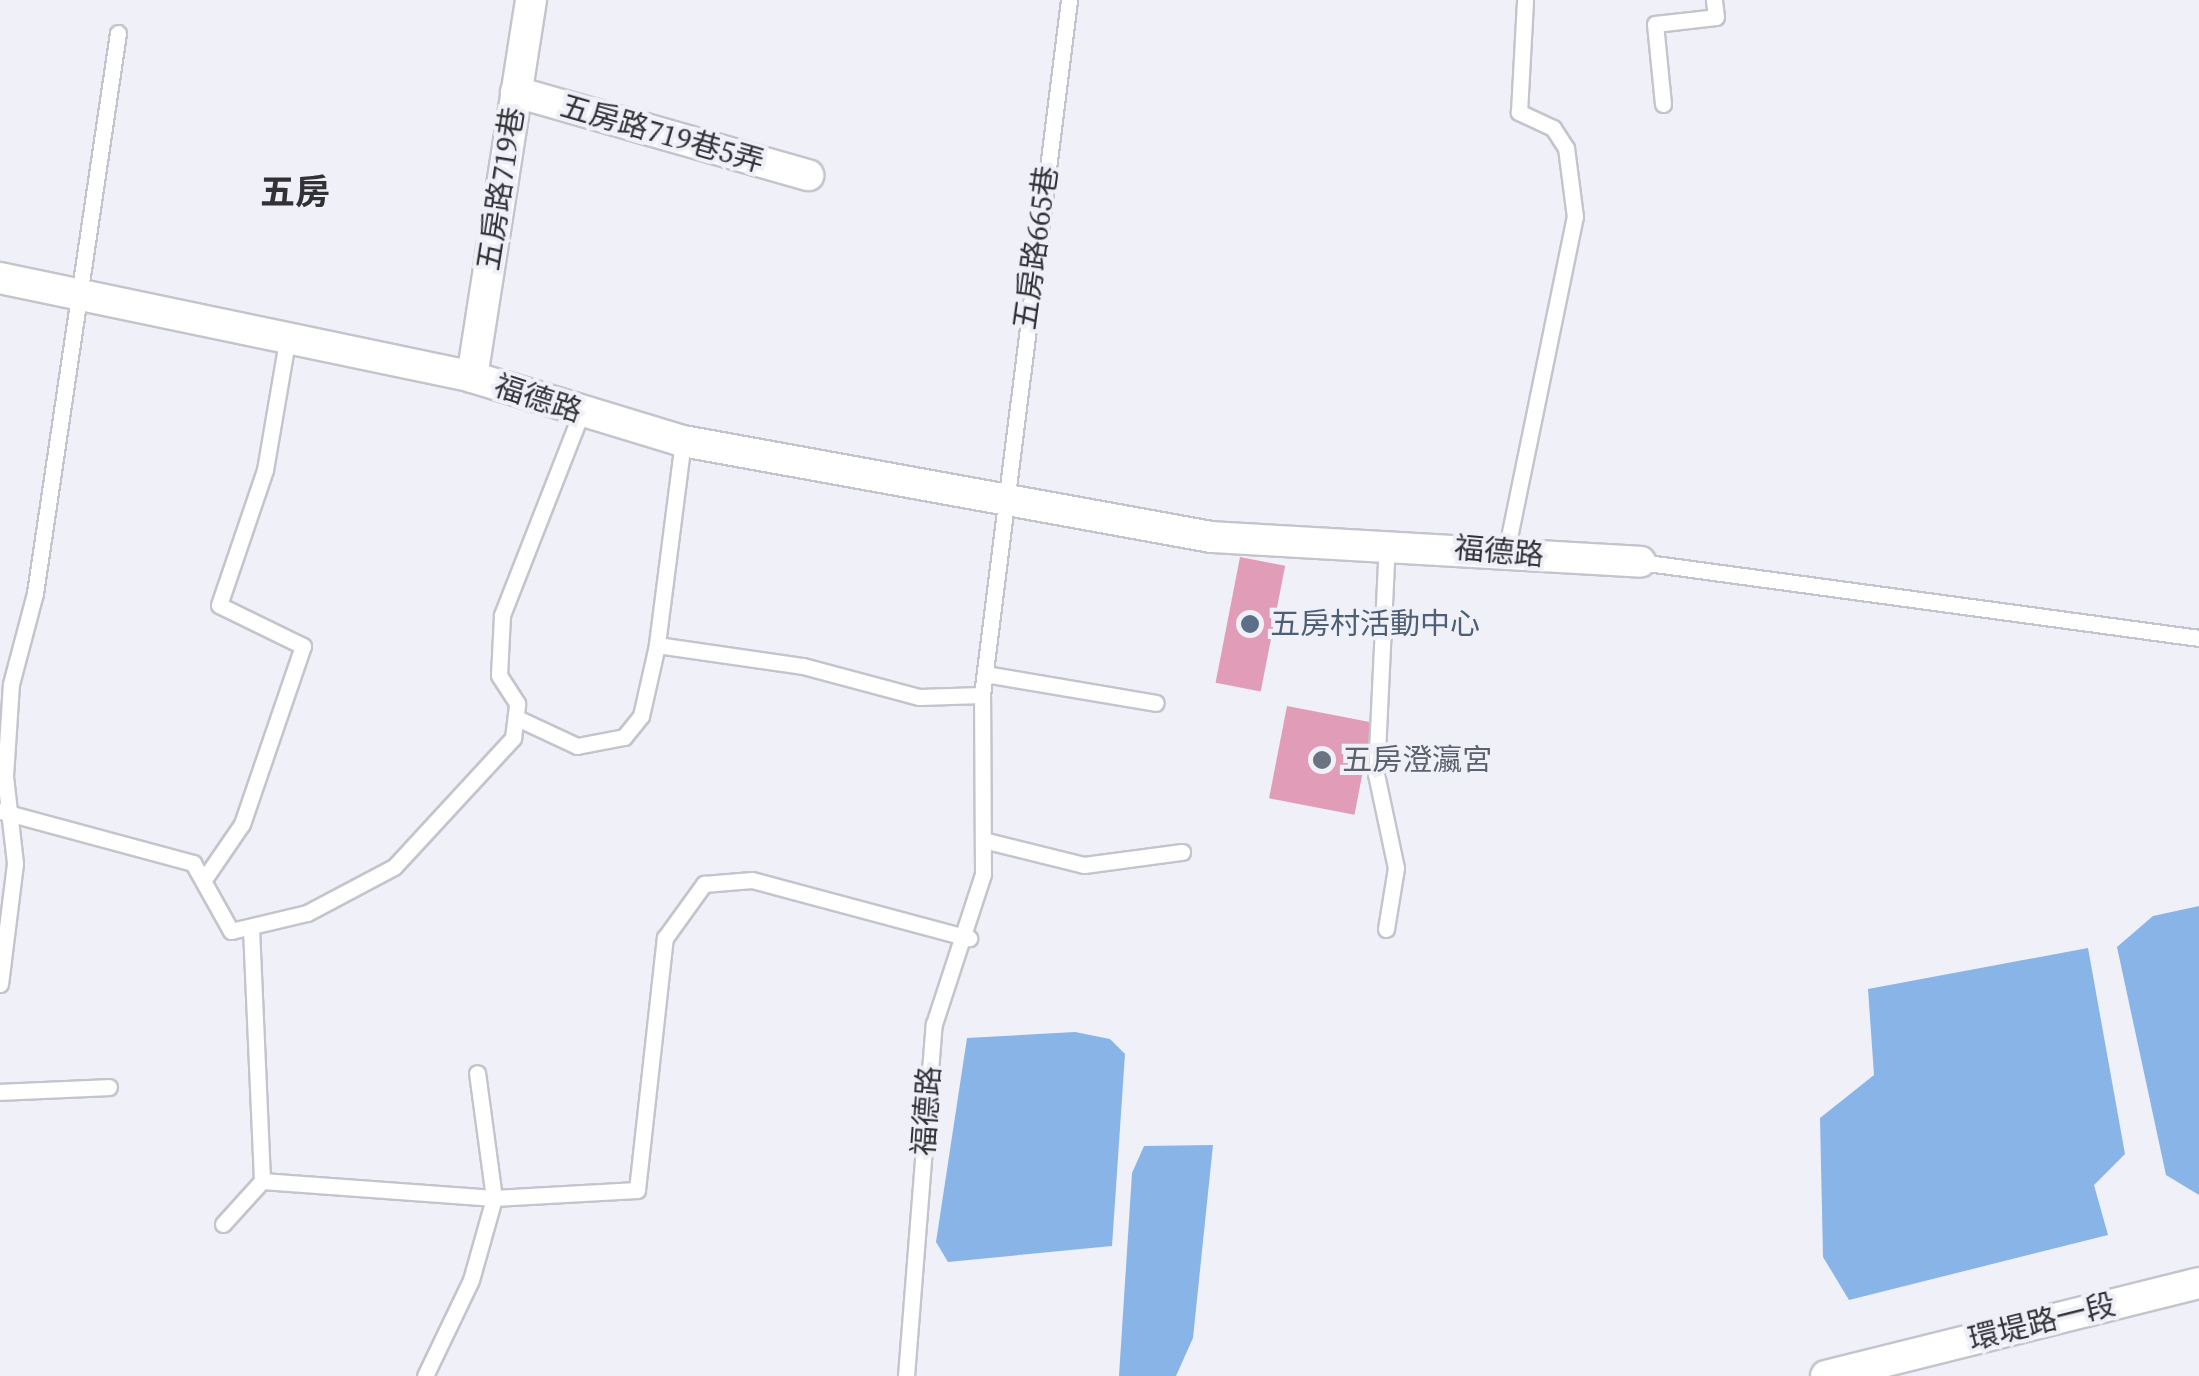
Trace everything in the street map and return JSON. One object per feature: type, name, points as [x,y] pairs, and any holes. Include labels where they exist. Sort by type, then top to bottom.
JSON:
[{"type":"street","name":"五房路719巷","points":[[472,377],[531,0]]},
{"type":"street","name":"五房路719巷5弄","points":[[516,92],[808,175]]},
{"type":"street","name":"福德路","points":[[0,278],[472,377],[581,413],[684,440],[1002,496],[1210,538],[1387,544],[1640,562]]},
{"type":"street","name":"環堤路一段","points":[[1826,1376],[2199,1283]]},
{"type":"lane","name":"五房路665巷","points":[[1002,496],[1069,0]]},
{"type":"lane","points":[[1506,552],[1575,217],[1566,148],[1552,128],[1520,112],[1525,0]]},
{"type":"lane","points":[[1663,104],[1655,24],[1716,17],[1714,0]]},
{"type":"lane","points":[[0,984],[14,873],[4,811],[11,684],[35,594],[76,292],[118,33]]},
{"type":"lane","points":[[205,878],[242,824],[303,646],[219,605],[264,470],[288,336]]},
{"type":"lane","points":[[581,413],[502,614],[499,676],[519,719],[576,746],[624,737],[642,716],[657,645],[684,440]]},
{"type":"lane","name":"福德路","points":[[906,1376],[934,1024],[969,938],[983,840],[982,695],[1002,496]]},
{"type":"lane","points":[[1386,929],[1396,868],[1376,774],[1387,544]]},
{"type":"lane","points":[[1640,562],[2199,638]]},
{"type":"lane","points":[[657,645],[803,666],[919,697],[982,695]]},
{"type":"lane","points":[[985,674],[1156,703]]},
{"type":"lane","points":[[4,811],[193,863],[205,878],[231,932],[307,913],[394,867],[513,738],[519,719]]},
{"type":"lane","points":[[983,840],[1084,865],[1182,852]]},
{"type":"lane","points":[[262,1181],[494,1198],[637,1190],[664,938],[704,884],[752,880],[969,938]]},
{"type":"lane","points":[[223,1224],[262,1181],[251,928]]},
{"type":"lane","points":[[425,1376],[471,1280],[494,1198],[478,1073]]},
{"type":"lane","points":[[0,1092],[109,1087]]},
{"type":"water","points":[[2199,906],[2199,1195],[2166,1175],[2117,947],[2153,916]]},
{"type":"water","points":[[2088,948],[2125,1154],[2094,1185],[2108,1235],[1849,1300],[1823,1257],[1820,1118],[1874,1075],[1868,989]]},
{"type":"water","points":[[1075,1032],[1110,1039],[1125,1054],[1112,1246],[948,1262],[936,1242],[967,1038]]},
{"type":"water","points":[[1213,1145],[1193,1338],[1176,1376],[1119,1376],[1132,1173],[1144,1146]]},
{"type":"building","name":"五房村活動中心","points":[[1240,557],[1285,566],[1261,691],[1216,683]]},
{"type":"building","name":"五房澄瀛宮","points":[[1287,706],[1372,723],[1354,815],[1269,798]]},
{"type":"place","name":"五房村活動中心","points":[[1250,624]]},
{"type":"place","name":"五房澄瀛宮","points":[[1322,760]]},
{"type":"district","name":"五房","points":[[295,192]]}]
